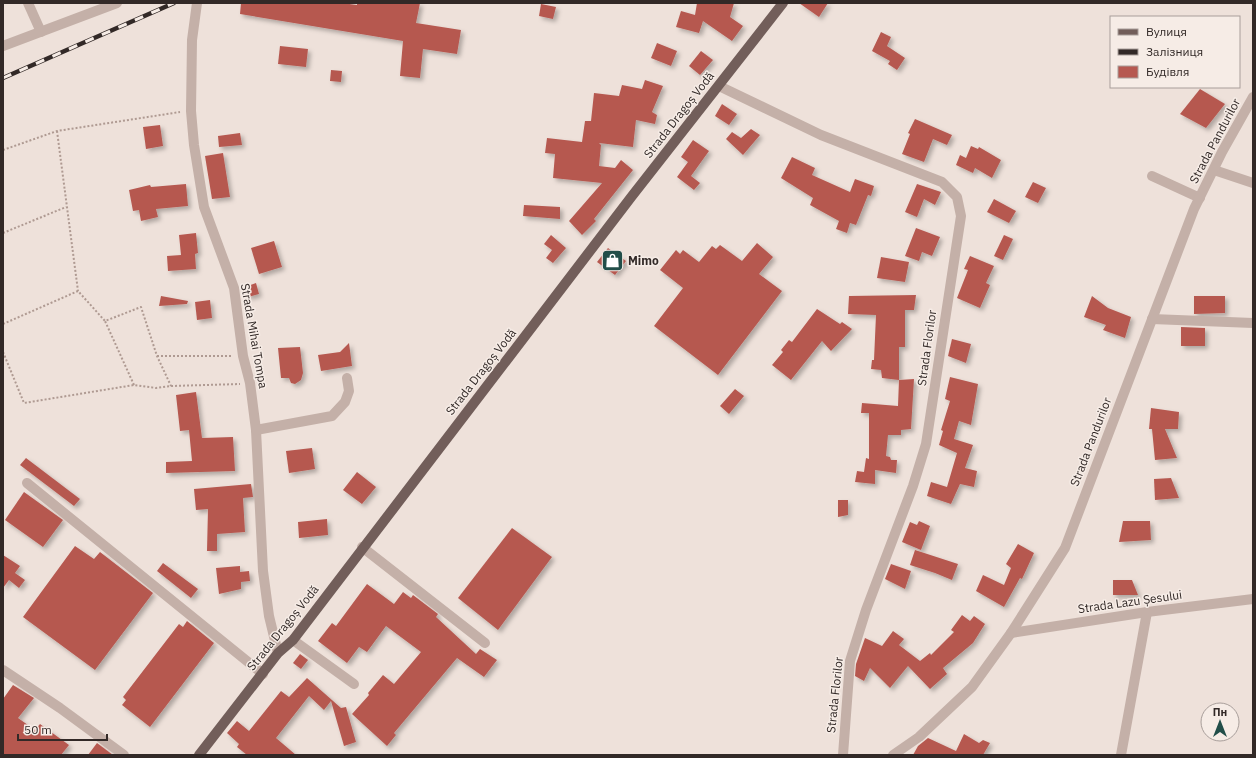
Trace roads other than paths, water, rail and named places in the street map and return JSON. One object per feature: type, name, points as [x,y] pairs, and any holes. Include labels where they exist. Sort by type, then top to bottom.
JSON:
[{"type":"main road","name":"Strada Dragoș Vodă","points":[[199,755],[278,653],[293,640],[362,548],[783,3]]},
{"type":"street","points":[[28,3],[41,32]]},
{"type":"street","points":[[3,46],[117,3]]},
{"type":"street","name":"Strada Mihai Tompa","points":[[197,3],[192,40],[192,110],[194,145],[204,207],[234,288],[243,356],[250,383],[256,430],[262,571],[269,616],[278,653]]},
{"type":"street","name":"Strada Florilor","points":[[719,86],[821,135],[942,182],[957,196],[961,216],[926,444],[913,486],[866,610],[850,661],[843,755]]},
{"type":"street","name":"Strada Pandurilor","points":[[893,755],[919,737],[972,687],[1011,633],[1065,548],[1152,319],[1200,198],[1253,97]]},
{"type":"street","points":[[1214,170],[1253,182]]},
{"type":"street","points":[[1152,176],[1200,198]]},
{"type":"street","points":[[1152,319],[1253,323]]},
{"type":"street","points":[[256,430],[332,416],[345,402],[349,391],[347,378]]},
{"type":"street","points":[[27,483],[263,674]]},
{"type":"street","points":[[362,548],[485,643]]},
{"type":"street","name":"Strada Lazu Șesului","points":[[1011,633],[1147,612],[1253,599]]},
{"type":"street","points":[[1121,755],[1147,612]]},
{"type":"street","points":[[293,640],[354,684]]},
{"type":"street","points":[[3,670],[60,708],[124,755]]},
{"type":"railway","points":[[3,78],[174,3]]},
{"type":"place","name":"Mimo","points":[[612,261]]}]
